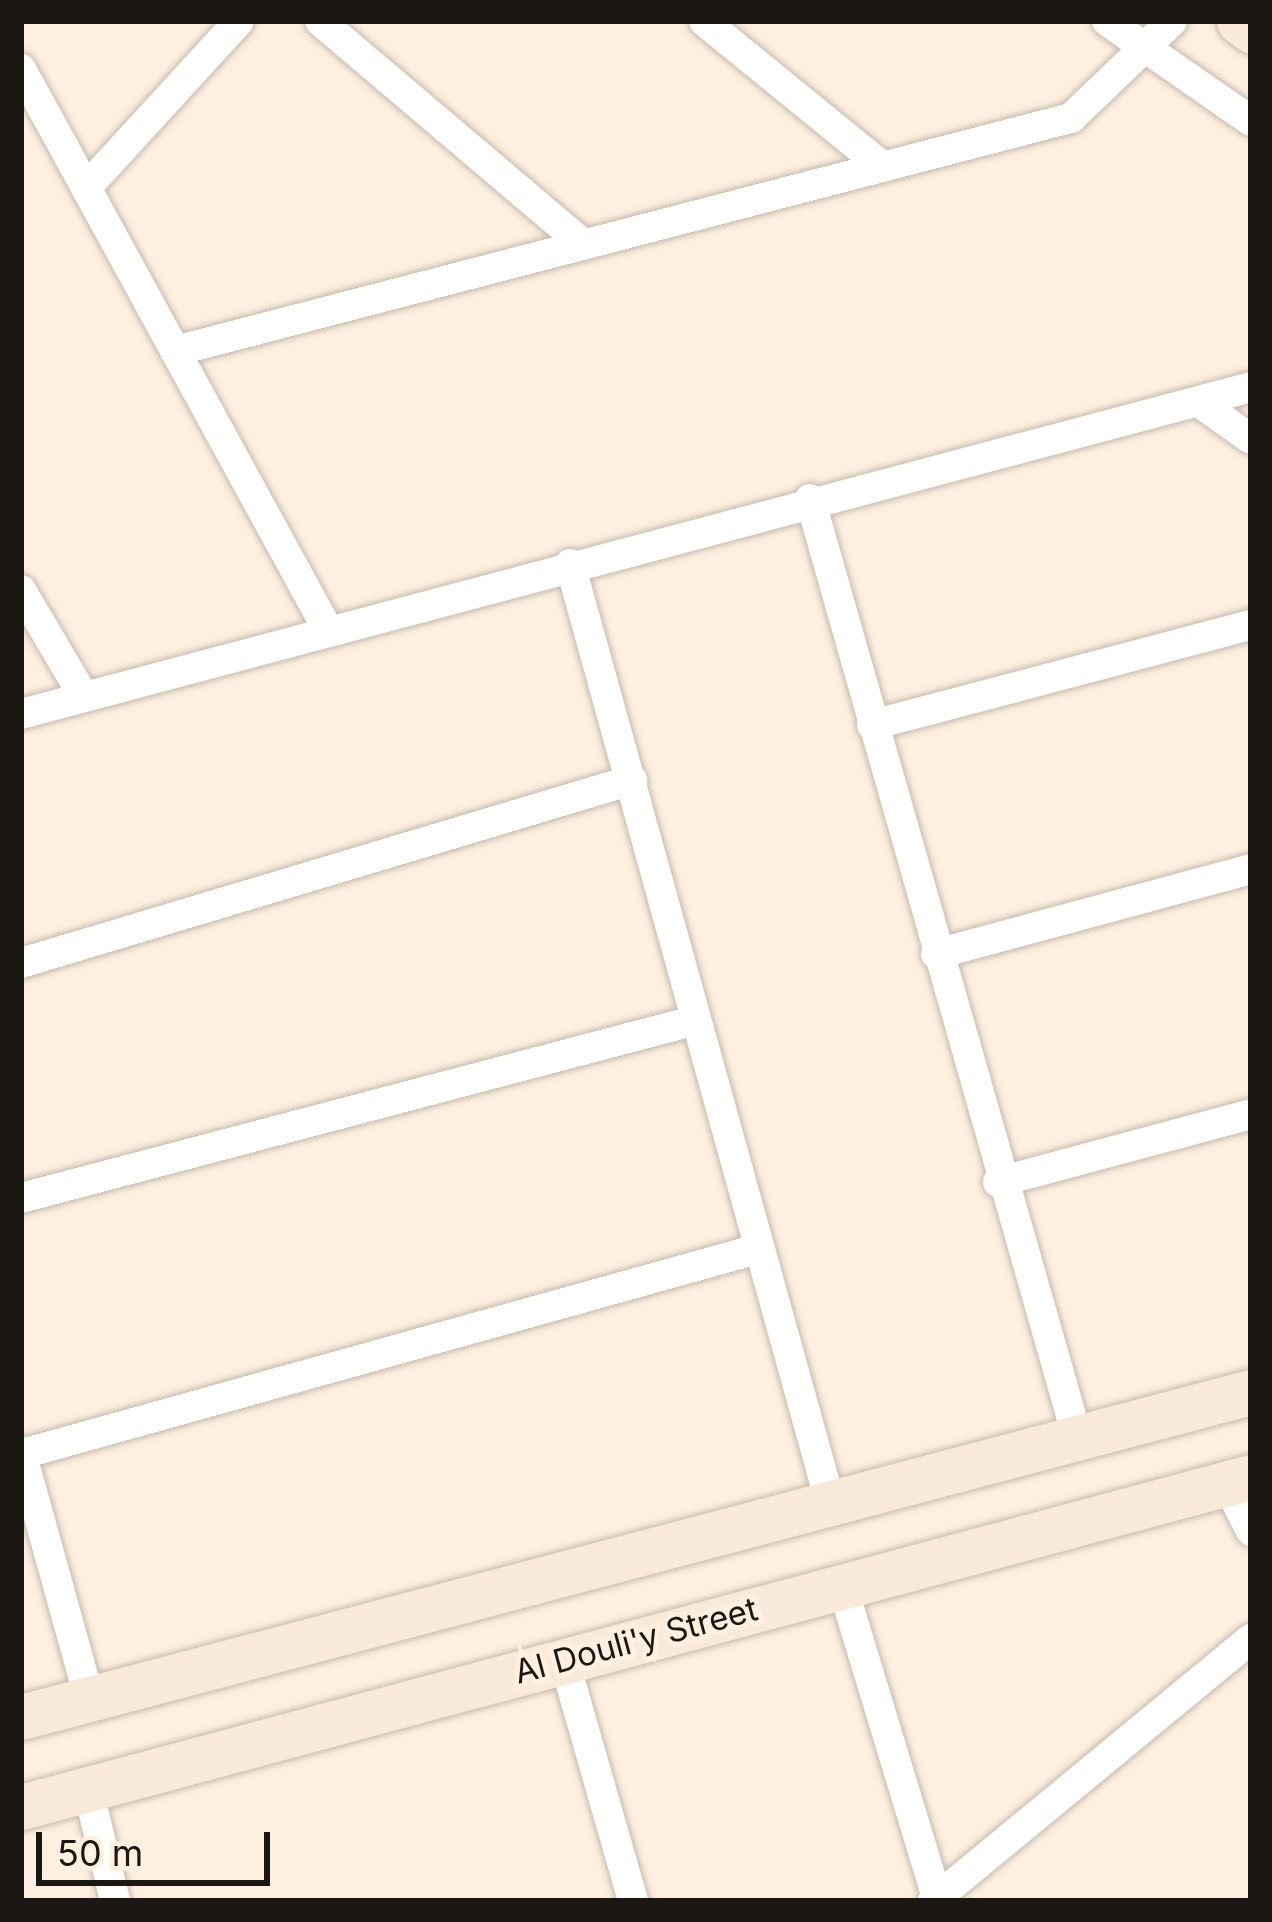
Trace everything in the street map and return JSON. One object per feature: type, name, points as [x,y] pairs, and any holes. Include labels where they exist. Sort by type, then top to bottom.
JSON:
[{"type":"main road","points":[[1239,21],[1251,30]]},
{"type":"main road","points":[[21,1717],[832,1509],[1251,1392]]},
{"type":"main road","name":"Al Douli'y Street","points":[[21,1807],[1239,1481]]},
{"type":"street","points":[[86,188],[239,21]]},
{"type":"street","points":[[320,21],[584,244]]},
{"type":"street","points":[[704,21],[883,167]]},
{"type":"street","points":[[1107,21],[1251,121]]},
{"type":"street","points":[[175,350],[1071,118],[1172,21]]},
{"type":"street","points":[[21,68],[328,630]]},
{"type":"street","points":[[21,714],[810,499],[1251,387]]},
{"type":"street","points":[[1200,403],[1251,439]]},
{"type":"street","points":[[810,499],[998,1182],[1078,1440]]},
{"type":"street","points":[[571,564],[754,1250],[832,1509]]},
{"type":"street","points":[[21,590],[84,697]]},
{"type":"street","points":[[872,724],[1251,625]]},
{"type":"street","points":[[21,963],[632,780]]},
{"type":"street","points":[[935,954],[1251,869]]},
{"type":"street","points":[[21,1198],[693,1021]]},
{"type":"street","points":[[998,1182],[1251,1114]]},
{"type":"street","points":[[89,1697],[21,1453],[754,1250]]},
{"type":"street","points":[[1239,1481],[1251,1531]]},
{"type":"street","points":[[842,1586],[935,1899],[1251,1640]]},
{"type":"street","points":[[564,1660],[633,1901]]},
{"type":"street","points":[[88,1789],[115,1901]]}]
